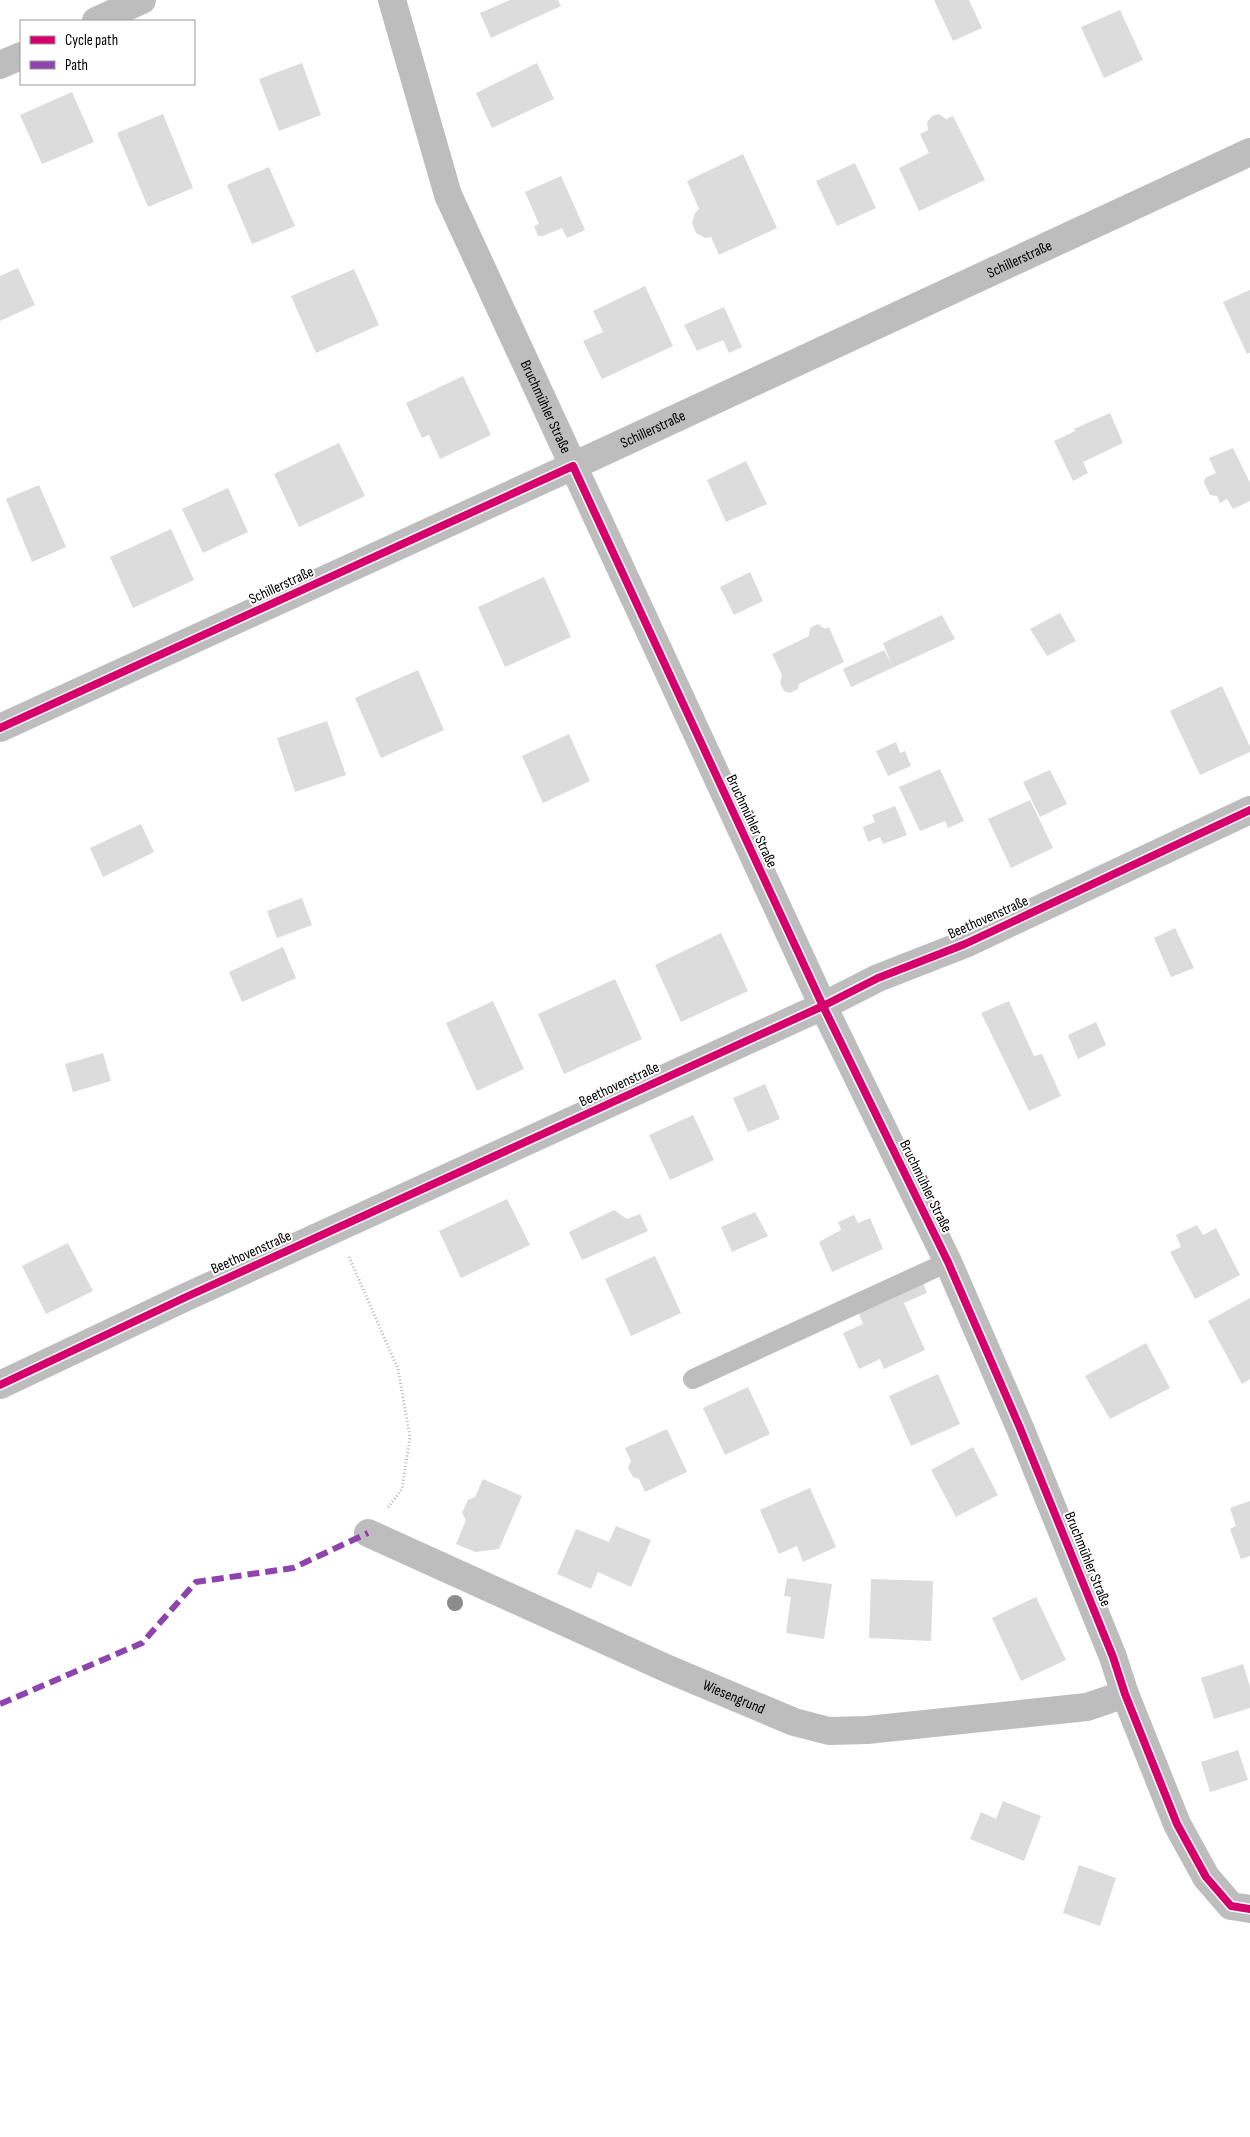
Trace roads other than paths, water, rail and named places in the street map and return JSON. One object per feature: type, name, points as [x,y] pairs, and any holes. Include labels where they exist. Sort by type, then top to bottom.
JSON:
[{"type":"street","points":[[98,20],[142,0]]},
{"type":"street","name":"Bruchmühler Straße","points":[[392,0],[448,195],[823,1006],[948,1262],[1024,1437],[1113,1657],[1125,1694],[1177,1824],[1206,1877],[1231,1906],[1250,1909]]},
{"type":"street","points":[[0,66],[20,56]]},
{"type":"street","name":"Schillerstraße","points":[[0,728],[573,466],[1250,152]]},
{"type":"street","name":"Beethovenstraße","points":[[0,1385],[823,1006],[878,978],[965,944],[1250,810]]},
{"type":"street","name":"Wiesengrund","points":[[368,1533],[668,1669],[794,1722],[829,1731],[867,1730],[1087,1707],[1125,1694]]},
{"type":"lane","points":[[693,1379],[948,1262]]}]
